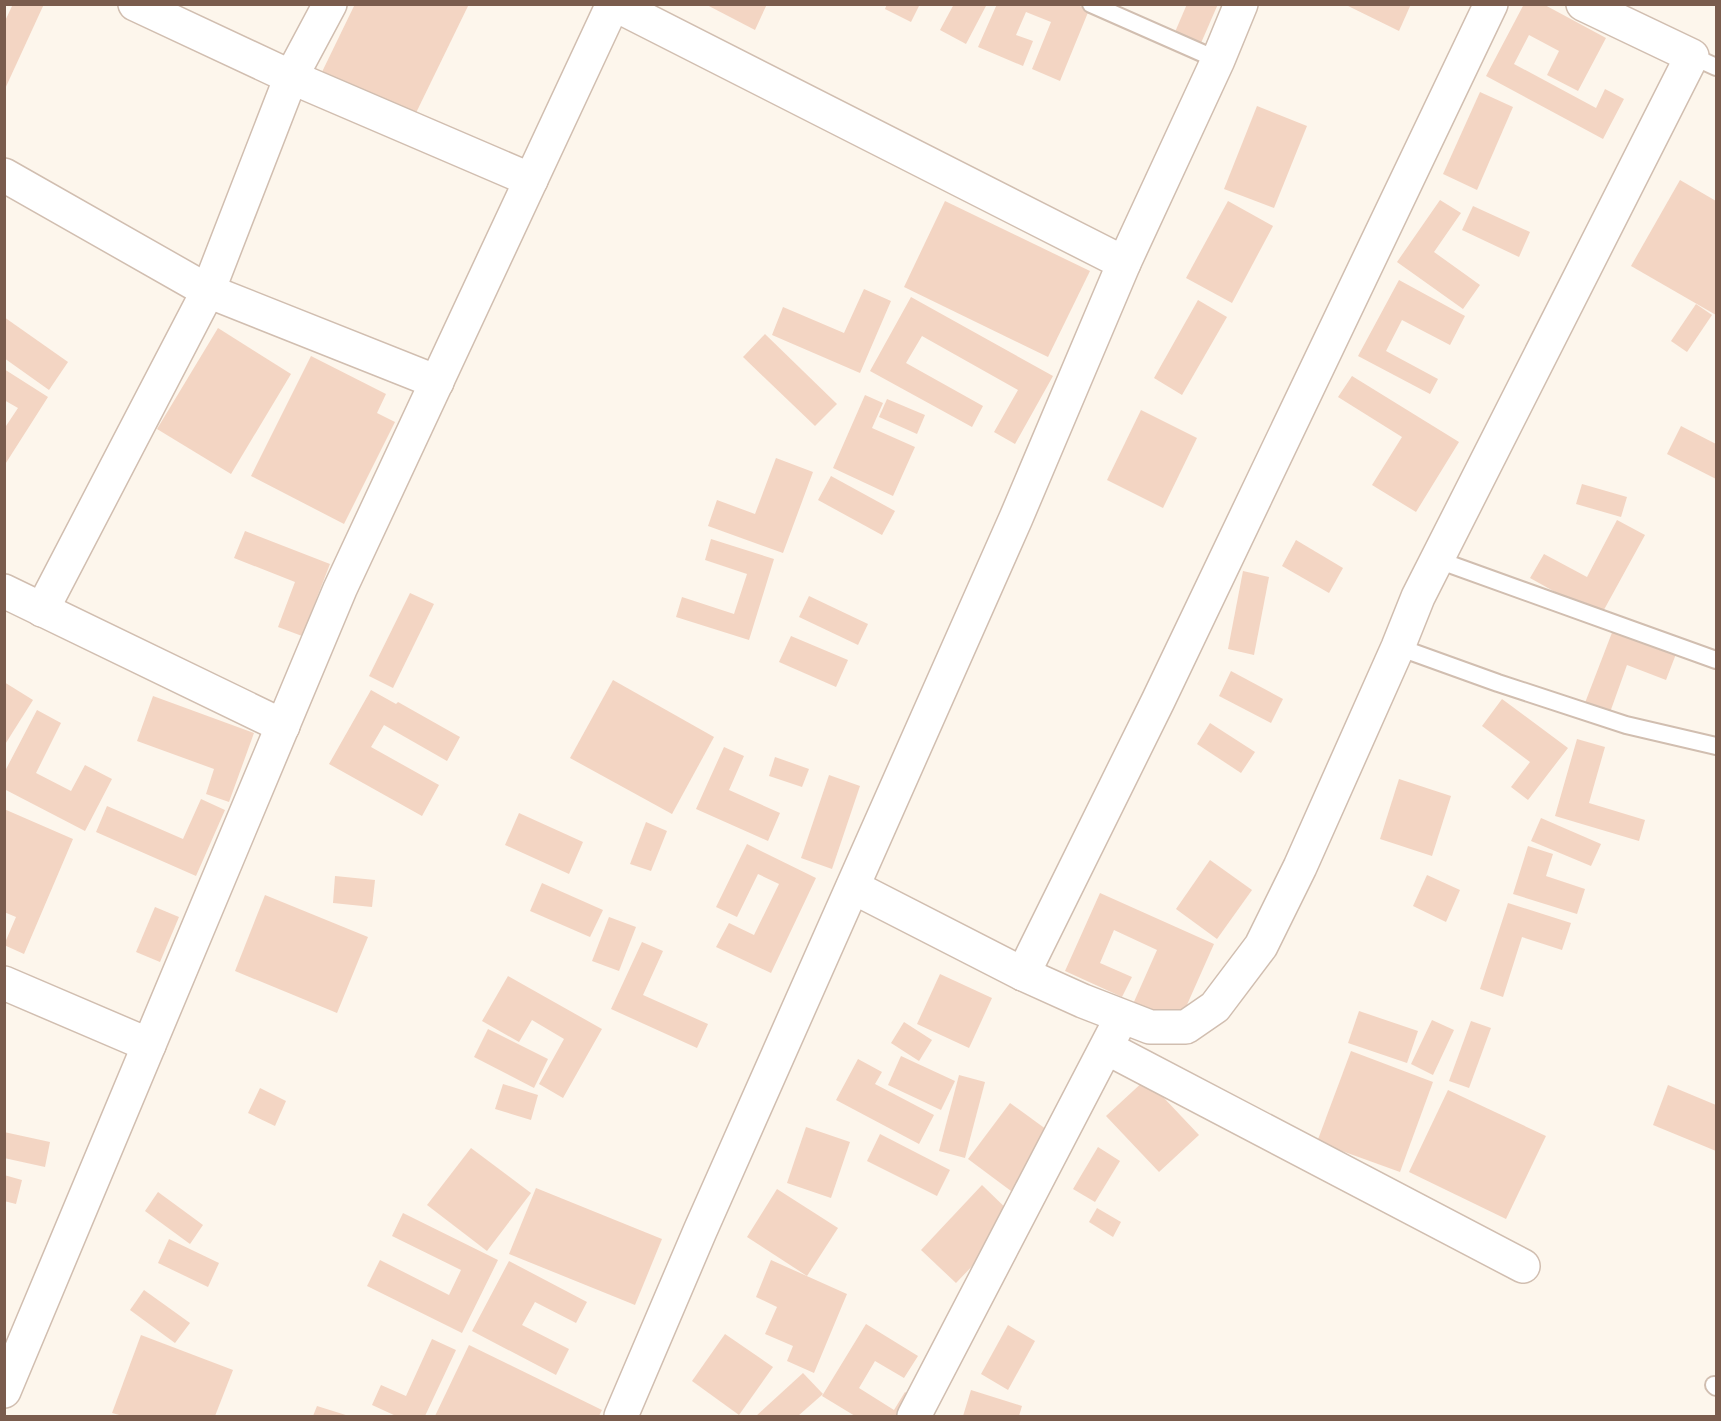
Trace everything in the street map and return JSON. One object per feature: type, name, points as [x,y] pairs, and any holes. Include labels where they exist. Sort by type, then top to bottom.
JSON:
[{"type":"street","points":[[135,4],[291,77],[531,180]]},
{"type":"street","points":[[42,610],[208,291],[291,77],[330,4]]},
{"type":"street","points":[[4,1391],[340,589],[614,4],[1124,263]]},
{"type":"street","points":[[621,1416],[700,1231],[1016,518],[1124,263],[1218,60],[1241,4]]},
{"type":"street","points":[[1023,974],[1163,691],[1491,4]]},
{"type":"street","points":[[853,887],[1023,974],[1121,1017],[1150,1027],[1186,1027],[1215,1007],[1261,946],[1300,867],[1419,597],[1704,62],[1583,4]]},
{"type":"street","points":[[4,175],[208,291],[436,382]]},
{"type":"street","points":[[4,591],[283,726]]},
{"type":"street","points":[[4,983],[149,1045]]},
{"type":"street","points":[[914,1416],[1107,1048],[1121,1017]]},
{"type":"street","points":[[1107,1048],[1523,1266]]},
{"type":"lane","points":[[1091,4],[1218,60]]},
{"type":"lane","points":[[1438,560],[1716,660]]},
{"type":"lane","points":[[1398,647],[1626,725],[1716,746]]},
{"type":"building","points":[[13,4],[44,4],[4,91],[4,23]]},
{"type":"building","points":[[355,4],[469,4],[413,119],[321,74]]},
{"type":"building","points":[[705,4],[767,4],[755,30]]},
{"type":"building","points":[[887,4],[920,4],[911,22],[885,9]]},
{"type":"building","points":[[954,4],[987,4],[966,44],[940,30]]},
{"type":"building","points":[[997,4],[1075,4],[1089,10],[1060,81],[1032,69],[1051,22],[1026,12],[1016,35],[1033,41],[1023,66],[978,47]]},
{"type":"building","points":[[1187,4],[1218,4],[1201,43],[1175,32]]},
{"type":"building","points":[[1344,4],[1411,4],[1399,31]]},
{"type":"building","points":[[1524,4],[1543,4],[1606,38],[1578,91],[1547,75],[1559,51],[1529,35],[1514,64],[1596,108],[1605,89],[1624,99],[1603,139],[1486,76]]},
{"type":"building","points":[[1480,92],[1513,107],[1477,190],[1443,174]]},
{"type":"building","points":[[1257,106],[1307,126],[1274,208],[1224,189]]},
{"type":"building","points":[[1680,180],[1716,201],[1716,315],[1631,266]]},
{"type":"building","points":[[1440,200],[1461,213],[1434,252],[1480,285],[1463,309],[1397,262]]},
{"type":"building","points":[[945,201],[1090,271],[1048,357],[904,287]]},
{"type":"building","points":[[1228,201],[1273,226],[1232,303],[1186,278]]},
{"type":"building","points":[[1473,206],[1530,232],[1519,257],[1462,230]]},
{"type":"building","points":[[1399,280],[1465,316],[1450,345],[1402,320],[1386,351],[1438,379],[1430,394],[1358,356]]},
{"type":"building","points":[[864,289],[891,301],[860,373],[772,335],[783,307],[844,333]]},
{"type":"building","points":[[911,297],[1053,376],[1015,444],[994,432],[1018,390],[922,336],[906,363],[983,406],[972,427],[870,371]]},
{"type":"building","points":[[1198,300],[1227,317],[1182,395],[1154,378]]},
{"type":"building","points":[[1696,304],[1712,315],[1687,352],[1671,341]]},
{"type":"building","points":[[4,317],[68,362],[49,390],[4,358]]},
{"type":"building","points":[[218,328],[291,374],[231,474],[157,429]]},
{"type":"building","points":[[765,334],[837,404],[815,426],[743,357]]},
{"type":"building","points":[[311,356],[386,394],[377,413],[395,422],[344,524],[251,476]]},
{"type":"building","points":[[4,369],[48,397],[4,466],[4,429],[18,408],[4,400]]},
{"type":"building","points":[[1352,376],[1459,442],[1416,512],[1372,485],[1402,437],[1338,397]]},
{"type":"building","points":[[865,395],[883,403],[872,428],[915,447],[893,496],[833,468]]},
{"type":"building","points":[[887,399],[925,415],[917,434],[879,417]]},
{"type":"building","points":[[1141,410],[1197,438],[1163,508],[1107,480]]},
{"type":"building","points":[[1681,426],[1716,444],[1716,479],[1667,454]]},
{"type":"building","points":[[776,458],[813,472],[783,553],[708,526],[717,500],[755,514]]},
{"type":"building","points":[[831,476],[895,511],[882,535],[818,500]]},
{"type":"building","points":[[1582,484],[1627,497],[1621,517],[1576,504]]},
{"type":"building","points":[[1617,520],[1645,535],[1600,617],[1530,578],[1544,554],[1587,577]]},
{"type":"building","points":[[245,531],[330,564],[302,636],[278,627],[295,582],[234,558]]},
{"type":"building","points":[[711,539],[774,559],[749,640],[676,617],[682,597],[734,614],[747,574],[705,560]]},
{"type":"building","points":[[1296,540],[1343,568],[1329,593],[1282,566]]},
{"type":"building","points":[[1243,571],[1269,577],[1254,655],[1228,649]]},
{"type":"building","points":[[410,593],[434,604],[393,688],[369,676]]},
{"type":"building","points":[[809,596],[868,624],[858,645],[799,617]]},
{"type":"building","points":[[1613,630],[1676,654],[1666,680],[1627,665],[1608,718],[1583,708]]},
{"type":"building","points":[[791,636],[848,660],[836,687],[779,662]]},
{"type":"building","points":[[1231,671],[1283,699],[1271,723],[1219,696]]},
{"type":"building","points":[[613,680],[714,737],[672,814],[570,758]]},
{"type":"building","points":[[4,682],[33,700],[4,746]]},
{"type":"building","points":[[371,690],[396,704],[398,702],[460,737],[447,761],[384,725],[371,747],[439,785],[422,816],[329,764]]},
{"type":"building","points":[[153,696],[254,733],[229,802],[206,794],[214,769],[137,741]]},
{"type":"building","points":[[1502,699],[1568,748],[1528,800],[1511,787],[1530,762],[1482,726]]},
{"type":"building","points":[[37,710],[61,723],[36,773],[71,791],[85,765],[112,779],[85,831],[4,789],[4,773]]},
{"type":"building","points":[[1210,723],[1255,752],[1241,773],[1197,744]]},
{"type":"building","points":[[1577,739],[1605,747],[1589,803],[1645,820],[1639,841],[1555,816]]},
{"type":"building","points":[[724,747],[744,756],[729,790],[780,813],[768,841],[696,809]]},
{"type":"building","points":[[775,757],[809,769],[802,787],[769,776]]},
{"type":"building","points":[[829,775],[860,786],[832,869],[801,858]]},
{"type":"building","points":[[1399,779],[1451,796],[1432,856],[1380,839]]},
{"type":"building","points":[[201,799],[225,810],[196,876],[96,832],[107,806],[183,839]]},
{"type":"building","points":[[4,809],[73,839],[24,954],[4,945],[16,917],[4,912]]},
{"type":"building","points":[[519,813],[583,842],[569,874],[505,845]]},
{"type":"building","points":[[1541,818],[1601,844],[1591,866],[1531,841]]},
{"type":"building","points":[[646,822],[667,831],[651,871],[630,864]]},
{"type":"building","points":[[747,844],[816,878],[771,973],[716,947],[729,923],[754,935],[779,884],[758,874],[737,917],[716,907]]},
{"type":"building","points":[[1528,846],[1553,854],[1546,876],[1585,889],[1577,914],[1513,894]]},
{"type":"building","points":[[1210,860],[1252,890],[1217,939],[1176,909]]},
{"type":"building","points":[[1427,875],[1460,890],[1446,922],[1413,906]]},
{"type":"building","points":[[335,876],[375,880],[372,907],[333,903]]},
{"type":"building","points":[[542,883],[603,910],[590,937],[530,911]]},
{"type":"building","points":[[1100,893],[1214,944],[1178,1025],[1133,1004],[1157,950],[1114,930],[1100,963],[1132,977],[1122,997],[1065,971]]},
{"type":"building","points":[[265,895],[368,937],[337,1013],[235,971]]},
{"type":"building","points":[[1508,903],[1571,923],[1562,950],[1522,937],[1503,997],[1480,989]]},
{"type":"building","points":[[155,907],[179,917],[160,962],[136,952]]},
{"type":"building","points":[[609,917],[636,927],[619,971],[592,961]]},
{"type":"building","points":[[642,942],[663,951],[643,995],[708,1024],[697,1048],[611,1009]]},
{"type":"building","points":[[940,974],[992,998],[969,1048],[917,1024]]},
{"type":"building","points":[[508,976],[602,1029],[563,1098],[539,1084],[564,1039],[532,1020],[519,1042],[482,1021]]},
{"type":"building","points":[[1359,1011],[1418,1031],[1407,1063],[1348,1043]]},
{"type":"building","points":[[1432,1020],[1454,1030],[1433,1075],[1411,1064]]},
{"type":"building","points":[[1471,1021],[1491,1028],[1469,1088],[1449,1081]]},
{"type":"building","points":[[904,1022],[932,1040],[919,1061],[891,1043]]},
{"type":"building","points":[[488,1029],[548,1059],[534,1088],[474,1057]]},
{"type":"building","points":[[1351,1051],[1433,1082],[1400,1172],[1317,1142]]},
{"type":"building","points":[[901,1056],[955,1081],[941,1110],[888,1085]]},
{"type":"building","points":[[858,1059],[882,1072],[875,1084],[934,1115],[919,1144],[836,1100]]},
{"type":"building","points":[[959,1075],[985,1082],[965,1158],[939,1151]]},
{"type":"building","points":[[1146,1079],[1199,1135],[1159,1172],[1106,1116]]},
{"type":"building","points":[[503,1084],[538,1095],[531,1120],[495,1109]]},
{"type":"building","points":[[1668,1085],[1716,1105],[1716,1151],[1653,1125]]},
{"type":"building","points":[[260,1088],[286,1101],[275,1126],[248,1113]]},
{"type":"building","points":[[1448,1090],[1546,1136],[1506,1219],[1409,1172]]},
{"type":"building","points":[[1010,1103],[1054,1135],[1011,1191],[968,1159]]},
{"type":"building","points":[[806,1127],[850,1142],[831,1198],[787,1183]]},
{"type":"building","points":[[4,1132],[50,1142],[45,1167],[4,1158]]},
{"type":"building","points":[[880,1134],[950,1170],[937,1196],[867,1161]]},
{"type":"building","points":[[1098,1147],[1120,1161],[1095,1202],[1073,1189]]},
{"type":"building","points":[[471,1148],[531,1193],[487,1251],[427,1205]]},
{"type":"building","points":[[4,1175],[22,1180],[16,1204],[4,1201]]},
{"type":"building","points":[[982,1185],[1017,1219],[956,1283],[921,1250]]},
{"type":"building","points":[[536,1188],[662,1239],[635,1305],[509,1254]]},
{"type":"building","points":[[777,1189],[838,1228],[807,1276],[747,1237]]},
{"type":"building","points":[[158,1192],[203,1225],[190,1244],[145,1211]]},
{"type":"building","points":[[1097,1208],[1121,1222],[1113,1237],[1089,1222]]},
{"type":"building","points":[[403,1213],[498,1260],[462,1333],[367,1286],[380,1260],[449,1295],[461,1270],[392,1236]]},
{"type":"building","points":[[169,1239],[219,1263],[208,1287],[158,1263]]},
{"type":"building","points":[[771,1260],[847,1294],[814,1373],[787,1361],[793,1346],[765,1334],[777,1307],[756,1297]]},
{"type":"building","points":[[509,1261],[587,1302],[576,1323],[535,1302],[522,1325],[569,1349],[556,1375],[472,1331]]},
{"type":"building","points":[[144,1290],[190,1323],[175,1343],[130,1310]]},
{"type":"building","points":[[866,1324],[918,1356],[904,1378],[875,1361],[859,1388],[894,1410],[905,1392],[919,1401],[909,1416],[855,1416],[822,1396]]},
{"type":"building","points":[[1008,1325],[1035,1341],[1008,1390],[981,1374]]},
{"type":"building","points":[[725,1334],[773,1367],[739,1415],[692,1381]]},
{"type":"building","points":[[141,1335],[233,1370],[215,1416],[123,1416],[112,1413]]},
{"type":"building","points":[[432,1339],[456,1350],[425,1416],[396,1416],[372,1405],[381,1385],[406,1396]]},
{"type":"building","points":[[469,1345],[602,1410],[599,1416],[435,1416]]},
{"type":"building","points":[[803,1373],[823,1394],[798,1416],[756,1416]]},
{"type":"building","points":[[971,1390],[1022,1406],[1019,1416],[963,1416]]},
{"type":"building","points":[[317,1406],[349,1416],[313,1416]]}]
